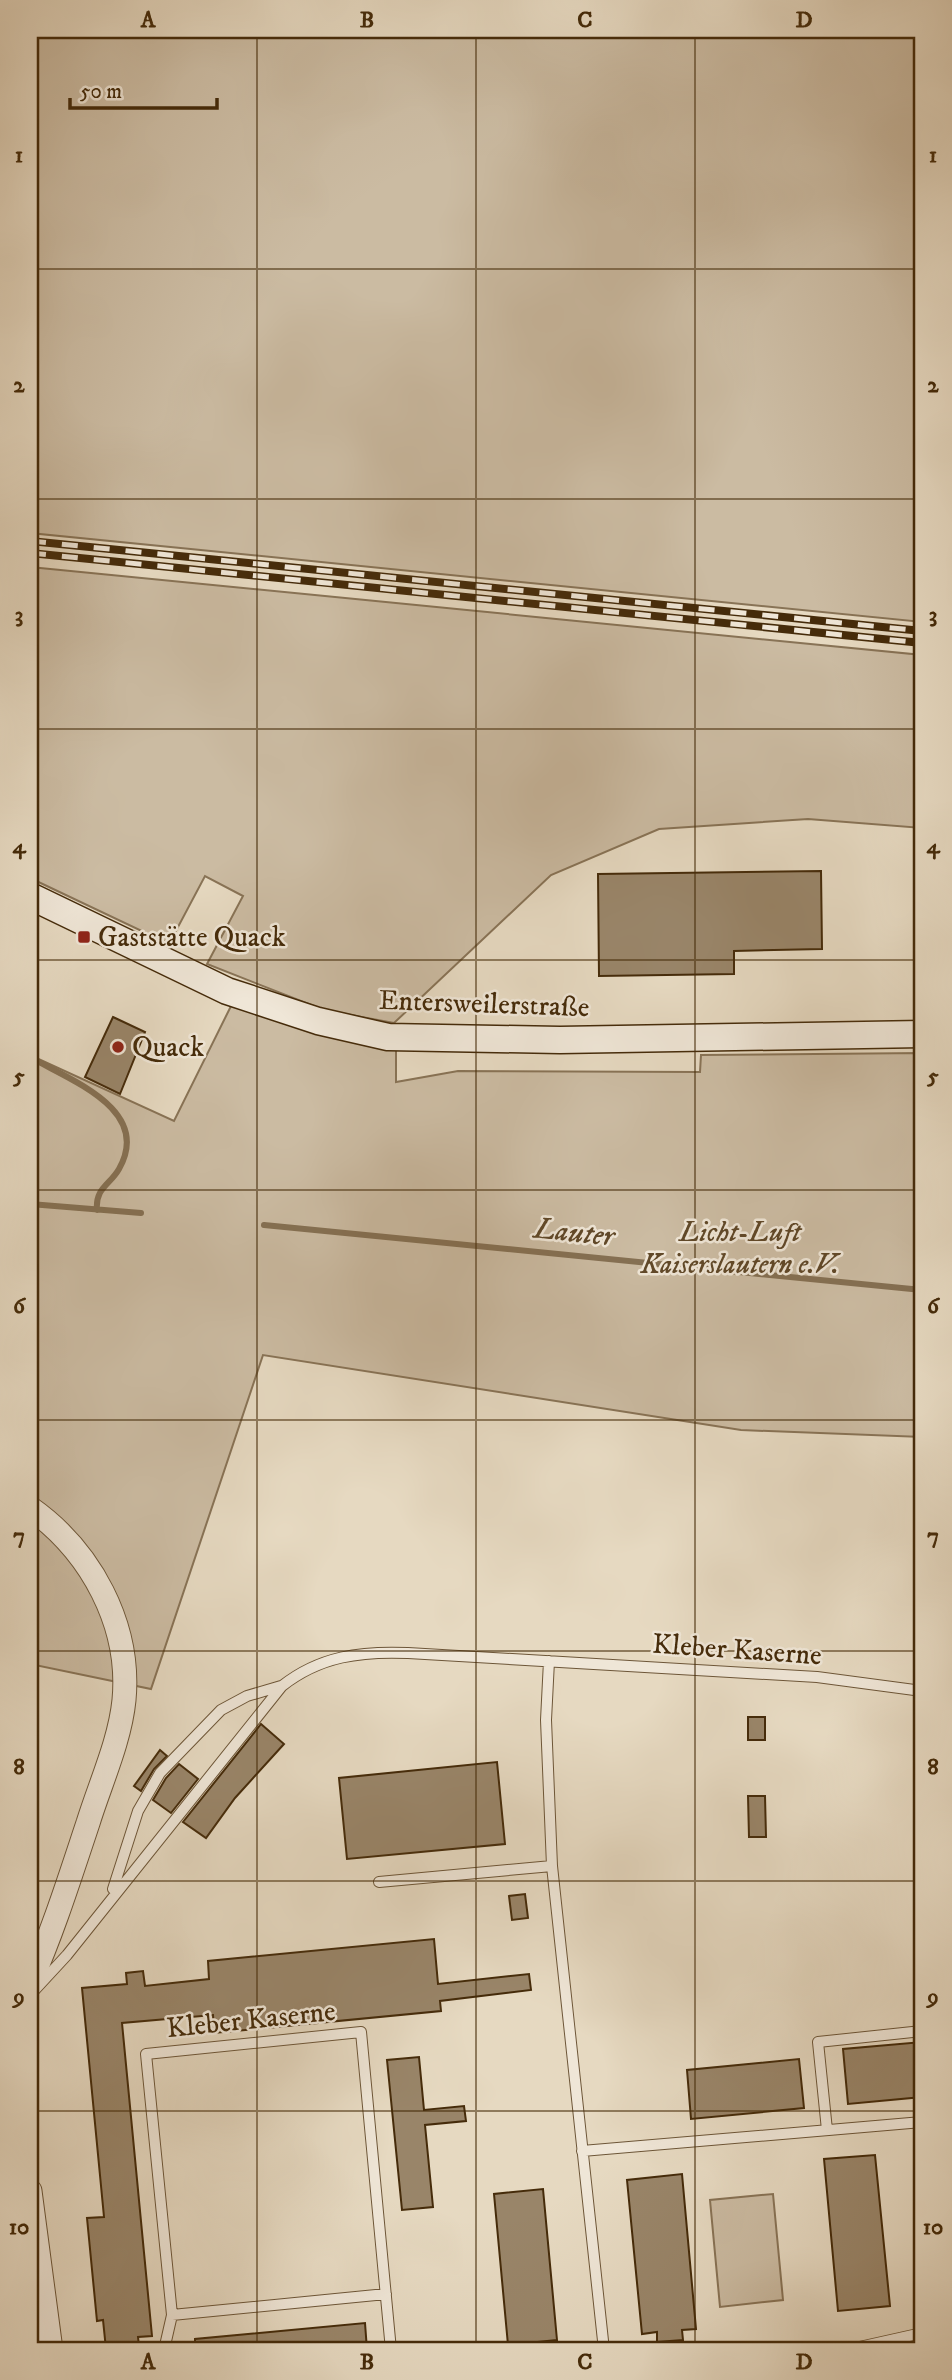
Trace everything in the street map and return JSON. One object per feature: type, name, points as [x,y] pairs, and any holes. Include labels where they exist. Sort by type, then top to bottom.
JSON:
[{"type":"main road","name":"Entersweilerstraße","points":[[30,896],[227,992],[318,1021],[388,1037],[561,1040],[922,1034]]},
{"type":"street","points":[[30,1508],[66,1542],[96,1578],[117,1626],[125,1660],[124,1703],[113,1743],[63,1899],[30,1983]]},
{"type":"street","points":[[30,2190],[51,2350]]},
{"type":"lane","name":"Kleber Kaserne","points":[[282,1686],[310,1666],[355,1654],[398,1652],[841,1679],[922,1691]]},
{"type":"lane","points":[[549,1661],[546,1720],[552,1866],[604,2350]]},
{"type":"lane","points":[[107,1902],[120,1874],[138,1811],[160,1773],[221,1710],[247,1696],[282,1686]]},
{"type":"lane","points":[[30,1995],[67,1955],[282,1686]]},
{"type":"lane","points":[[379,1882],[552,1866]]},
{"type":"lane","points":[[827,2130],[818,2042],[922,2031]]},
{"type":"lane","name":"Kleber Kaserne","points":[[163,2350],[172,2315],[146,2054],[361,2032],[391,2350]]},
{"type":"lane","points":[[582,2151],[922,2122]]},
{"type":"lane","points":[[172,2315],[386,2294]]},
{"type":"lane","points":[[846,2350],[922,2333]]},
{"type":"green space","points":[[30,30],[922,30],[922,622],[30,533]]},
{"type":"green space","points":[[30,567],[922,655],[922,828],[808,819],[659,829],[551,875],[394,1023],[324,1010],[207,964],[243,896],[205,876],[169,944],[30,878]]},
{"type":"green space","name":"Licht-Luft Kaiserslautern e.V.","points":[[233,1002],[396,1050],[396,1082],[458,1071],[700,1072],[701,1055],[922,1053],[922,1437],[741,1430],[263,1355],[151,1689],[30,1664],[30,1055],[174,1121]]},
{"type":"green space","points":[[773,2194],[783,2300],[720,2307],[710,2200]]},
{"type":"building","points":[[821,871],[822,949],[734,951],[734,974],[599,976],[598,874]]},
{"type":"building","name":"Quack","points":[[113,1017],[145,1032],[120,1094],[85,1077]]},
{"type":"building","points":[[748,1717],[765,1717],[765,1740],[748,1740]]},
{"type":"building","points":[[261,1724],[284,1744],[235,1798],[206,1838],[183,1822]]},
{"type":"building","points":[[160,1750],[167,1756],[154,1769],[141,1791],[134,1786]]},
{"type":"building","points":[[497,1762],[505,1844],[347,1859],[339,1778]]},
{"type":"building","points":[[179,1764],[198,1779],[171,1813],[153,1800],[166,1778]]},
{"type":"building","points":[[748,1796],[765,1796],[766,1837],[749,1837]]},
{"type":"building","points":[[525,1894],[528,1918],[512,1920],[509,1896]]},
{"type":"building","points":[[434,1939],[438,1984],[529,1974],[531,1990],[440,2001],[441,2011],[214,2033],[213,2015],[122,2023],[152,2336],[138,2337],[139,2346],[106,2349],[103,2320],[97,2321],[87,2218],[104,2217],[82,1988],[127,1984],[126,1973],[143,1971],[145,1986],[209,1979],[208,1961]]},
{"type":"building","points":[[922,2042],[922,2097],[848,2104],[843,2049]]},
{"type":"building","points":[[419,2057],[424,2110],[464,2106],[466,2121],[425,2125],[433,2207],[402,2210],[387,2060]]},
{"type":"building","points":[[799,2059],[804,2108],[691,2119],[687,2070]]},
{"type":"building","points":[[875,2155],[890,2306],[838,2311],[824,2159]]},
{"type":"building","points":[[682,2174],[696,2329],[682,2330],[683,2340],[657,2342],[657,2332],[642,2334],[627,2180]]},
{"type":"building","points":[[543,2189],[557,2340],[508,2345],[494,2194]]},
{"type":"building","points":[[365,2323],[367,2350],[195,2350],[195,2339]]},
{"type":"waterway","name":"Lauter","points":[[30,1057],[102,1099],[116,1113],[125,1129],[127,1148],[119,1169],[98,1197],[97,1210]]},
{"type":"waterway","points":[[30,1204],[141,1213]]},
{"type":"waterway","name":"Lauter","points":[[264,1225],[922,1290]]},
{"type":"railway","points":[[30,541],[922,631]]},
{"type":"railway","points":[[30,553],[922,643]]},
{"type":"place","name":"Gaststätte Quack","points":[[84,937]]},
{"type":"place","name":"Quack","points":[[118,1047]]}]
